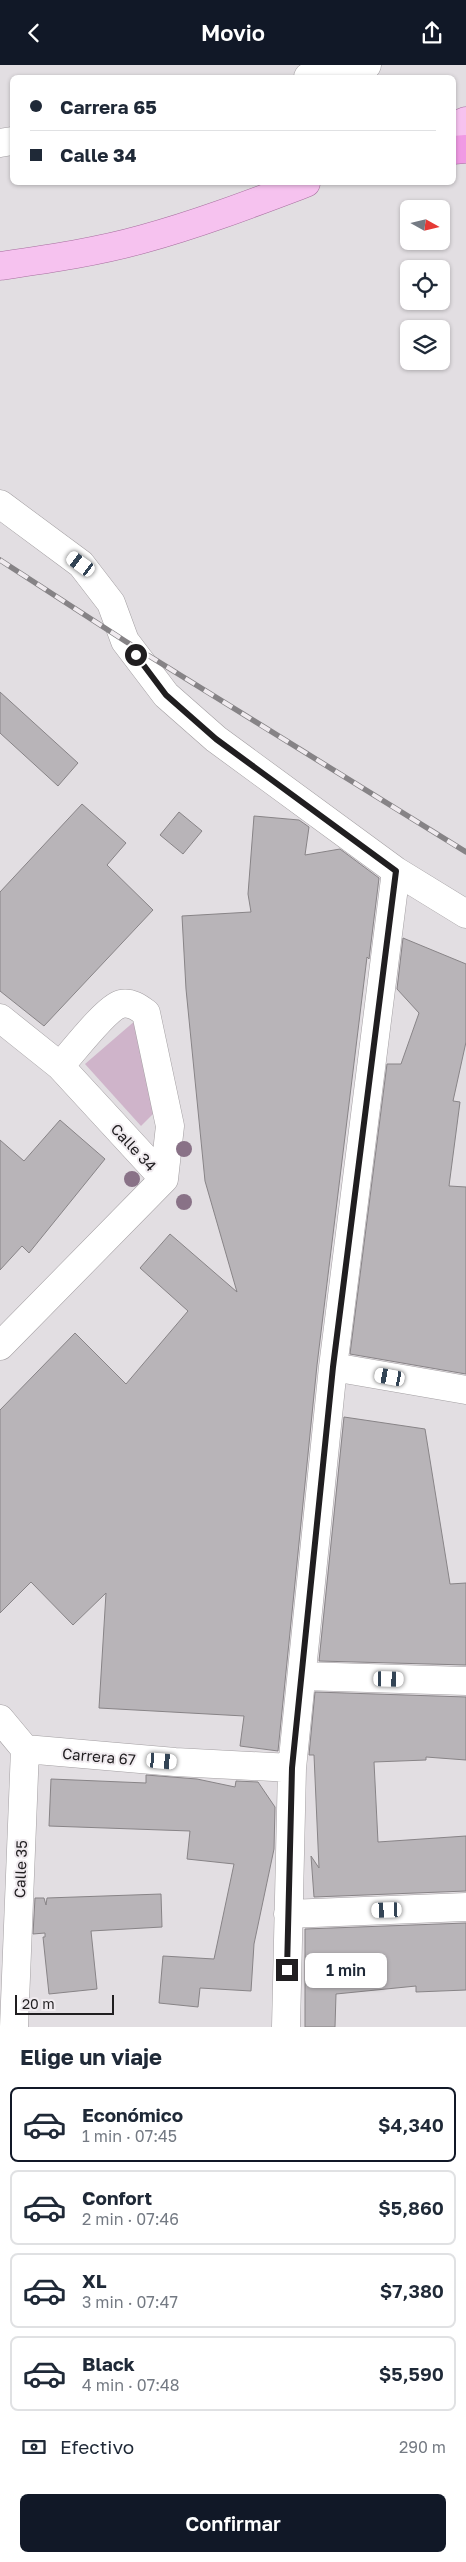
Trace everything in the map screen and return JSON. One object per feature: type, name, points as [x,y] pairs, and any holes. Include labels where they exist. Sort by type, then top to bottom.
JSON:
[{"type":"main road","points":[[0,266],[59,257],[143,239],[244,206],[301,185]]},
{"type":"main road","points":[[0,253],[59,257]]},
{"type":"street","points":[[318,75],[367,65]]},
{"type":"street","points":[[0,504],[81,564],[111,603],[125,641],[166,695],[216,739],[396,871],[466,914]]},
{"type":"street","points":[[286,2027],[292,1768],[333,1367],[396,871]]},
{"type":"street","points":[[60,1066],[109,1011],[121,1004],[135,1005],[146,1013],[170,1126],[164,1179]]},
{"type":"street","name":"Calle 34","points":[[0,1018],[60,1066],[164,1179],[0,1346]]},
{"type":"street","points":[[333,1367],[466,1390]]},
{"type":"street","points":[[302,1676],[466,1681]]},
{"type":"street","points":[[0,1719],[25,1749]]},
{"type":"street","name":"Carrera 67","points":[[25,1749],[175,1762],[292,1768]]},
{"type":"street","name":"Calle 35","points":[[14,2027],[25,1749]]},
{"type":"street","points":[[288,1914],[466,1907]]},
{"type":"shaded area","points":[[136,1020],[155,1112],[141,1126],[85,1064]]},
{"type":"building","points":[[0,692],[78,763],[58,786],[0,733]]},
{"type":"building","points":[[82,804],[126,843],[107,865],[153,910],[44,1026],[0,991],[0,892]]},
{"type":"building","points":[[179,812],[202,831],[183,854],[160,835]]},
{"type":"building","points":[[254,816],[299,820],[309,827],[305,855],[340,849],[379,878],[369,959],[367,957],[317,1365],[278,1751],[240,1746],[244,1716],[99,1708],[106,1593],[73,1625],[31,1582],[0,1613],[0,1410],[75,1333],[126,1384],[188,1311],[140,1268],[170,1234],[237,1292],[205,1181],[186,989],[182,916],[251,912],[248,894]]},
{"type":"building","points":[[403,938],[466,964],[466,1042],[453,1101],[460,1102],[449,1186],[466,1187],[466,1374],[350,1354],[387,1064],[401,1064],[419,1013],[397,989]]},
{"type":"building","points":[[60,1120],[105,1159],[29,1253],[22,1246],[0,1270],[0,1140],[24,1161]]},
{"type":"building","points":[[344,1417],[425,1429],[450,1584],[466,1583],[466,1665],[319,1661]]},
{"type":"building","points":[[315,1692],[466,1697],[466,1760],[426,1757],[426,1760],[374,1762],[378,1842],[466,1836],[466,1891],[314,1897],[311,1856],[319,1868],[314,1755],[309,1755]]},
{"type":"building","points":[[146,1775],[197,1779],[235,1787],[236,1781],[258,1782],[275,1807],[274,1849],[254,1944],[251,1991],[200,1988],[198,2007],[159,2003],[163,1956],[214,1959],[234,1864],[187,1859],[190,1831],[49,1826],[51,1779],[146,1783]]},
{"type":"building","points":[[161,1894],[162,1927],[91,1931],[97,1989],[49,1994],[43,1937],[45,1937],[45,1933],[33,1934],[35,1898],[44,1898],[46,1905],[47,1898]]},
{"type":"building","points":[[466,1923],[466,1990],[416,1992],[416,1986],[336,1994],[335,2027],[305,2027],[305,1929]]},
{"type":"railway","points":[[0,560],[125,641],[466,852]]},
{"type":"route","points":[[136,655],[166,695],[216,739],[396,871],[333,1367],[292,1768],[287,1970]]}]
